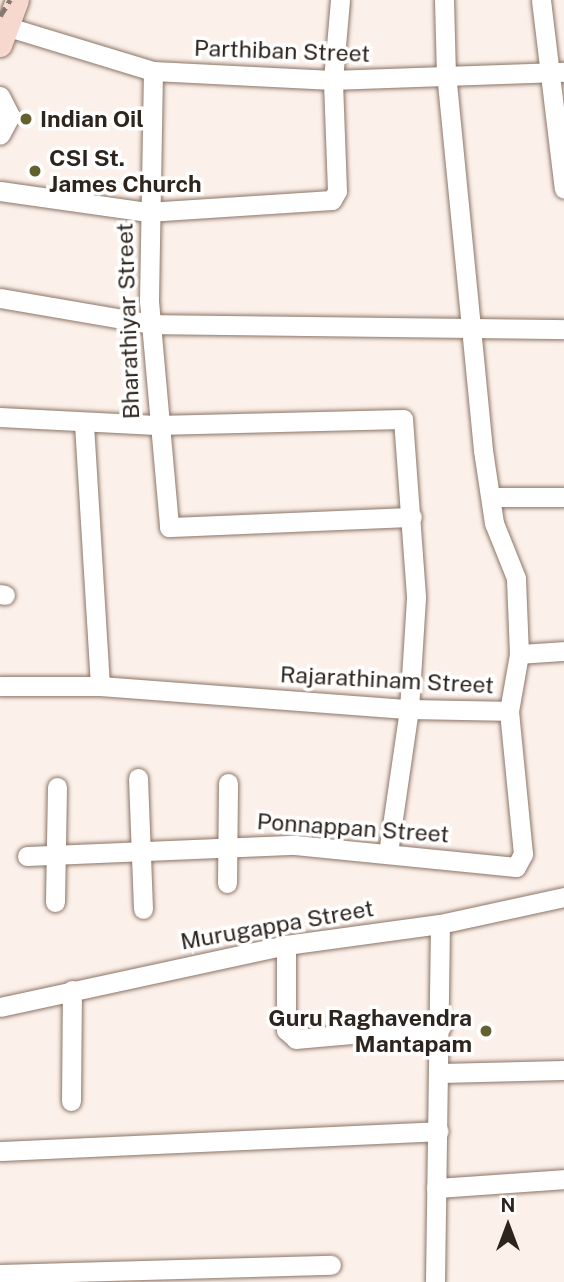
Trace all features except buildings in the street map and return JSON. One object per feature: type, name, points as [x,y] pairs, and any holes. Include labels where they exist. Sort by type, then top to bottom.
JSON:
[{"type":"main road","points":[[2,36],[18,0]]},
{"type":"street","points":[[0,191],[147,212],[332,200],[337,191],[333,80],[340,0]]},
{"type":"street","name":"Rajarathinam Street","points":[[0,686],[100,686],[409,709],[509,711],[519,654],[516,578],[503,551],[492,497],[446,76],[444,0]]},
{"type":"street","points":[[541,0],[557,72],[564,189]]},
{"type":"street","name":"Parthiban Street","points":[[2,36],[153,71],[333,80],[557,72]]},
{"type":"street","name":"Bharathiyar Street","points":[[153,71],[147,212],[156,425],[169,527],[412,517]]},
{"type":"street","points":[[0,96],[10,116],[0,135]]},
{"type":"street","points":[[0,298],[152,324],[472,330],[564,329]]},
{"type":"street","points":[[0,417],[84,424],[156,425],[403,419],[416,598],[409,709],[388,853]]},
{"type":"street","points":[[84,424],[100,686]]},
{"type":"street","points":[[492,497],[564,497]]},
{"type":"street","points":[[519,654],[564,651]]},
{"type":"street","name":"Ponnappan Street","points":[[27,856],[228,845],[388,853],[519,864],[523,854],[509,711]]},
{"type":"street","points":[[138,778],[143,909]]},
{"type":"street","points":[[227,883],[228,783]]},
{"type":"street","points":[[55,902],[58,854],[57,787]]},
{"type":"street","name":"Murugappa Street","points":[[0,1007],[286,945],[440,924],[564,897]]},
{"type":"street","points":[[435,1282],[441,1026],[440,924]]},
{"type":"street","points":[[286,945],[285,1030],[296,1039],[441,1026]]},
{"type":"street","points":[[71,1101],[72,990]]},
{"type":"street","points":[[440,1073],[564,1070]]},
{"type":"street","points":[[0,1150],[439,1132]]},
{"type":"street","points":[[436,1188],[564,1179]]},
{"type":"street","points":[[0,1274],[331,1265]]},
{"type":"railway","points":[[0,16],[10,0]]},
{"type":"place","name":"Indian Oil","points":[[26,119]]},
{"type":"place","name":"CSI St. James Church","points":[[35,171]]},
{"type":"place","name":"Guru Raghavendra Mantapam","points":[[486,1031]]}]
